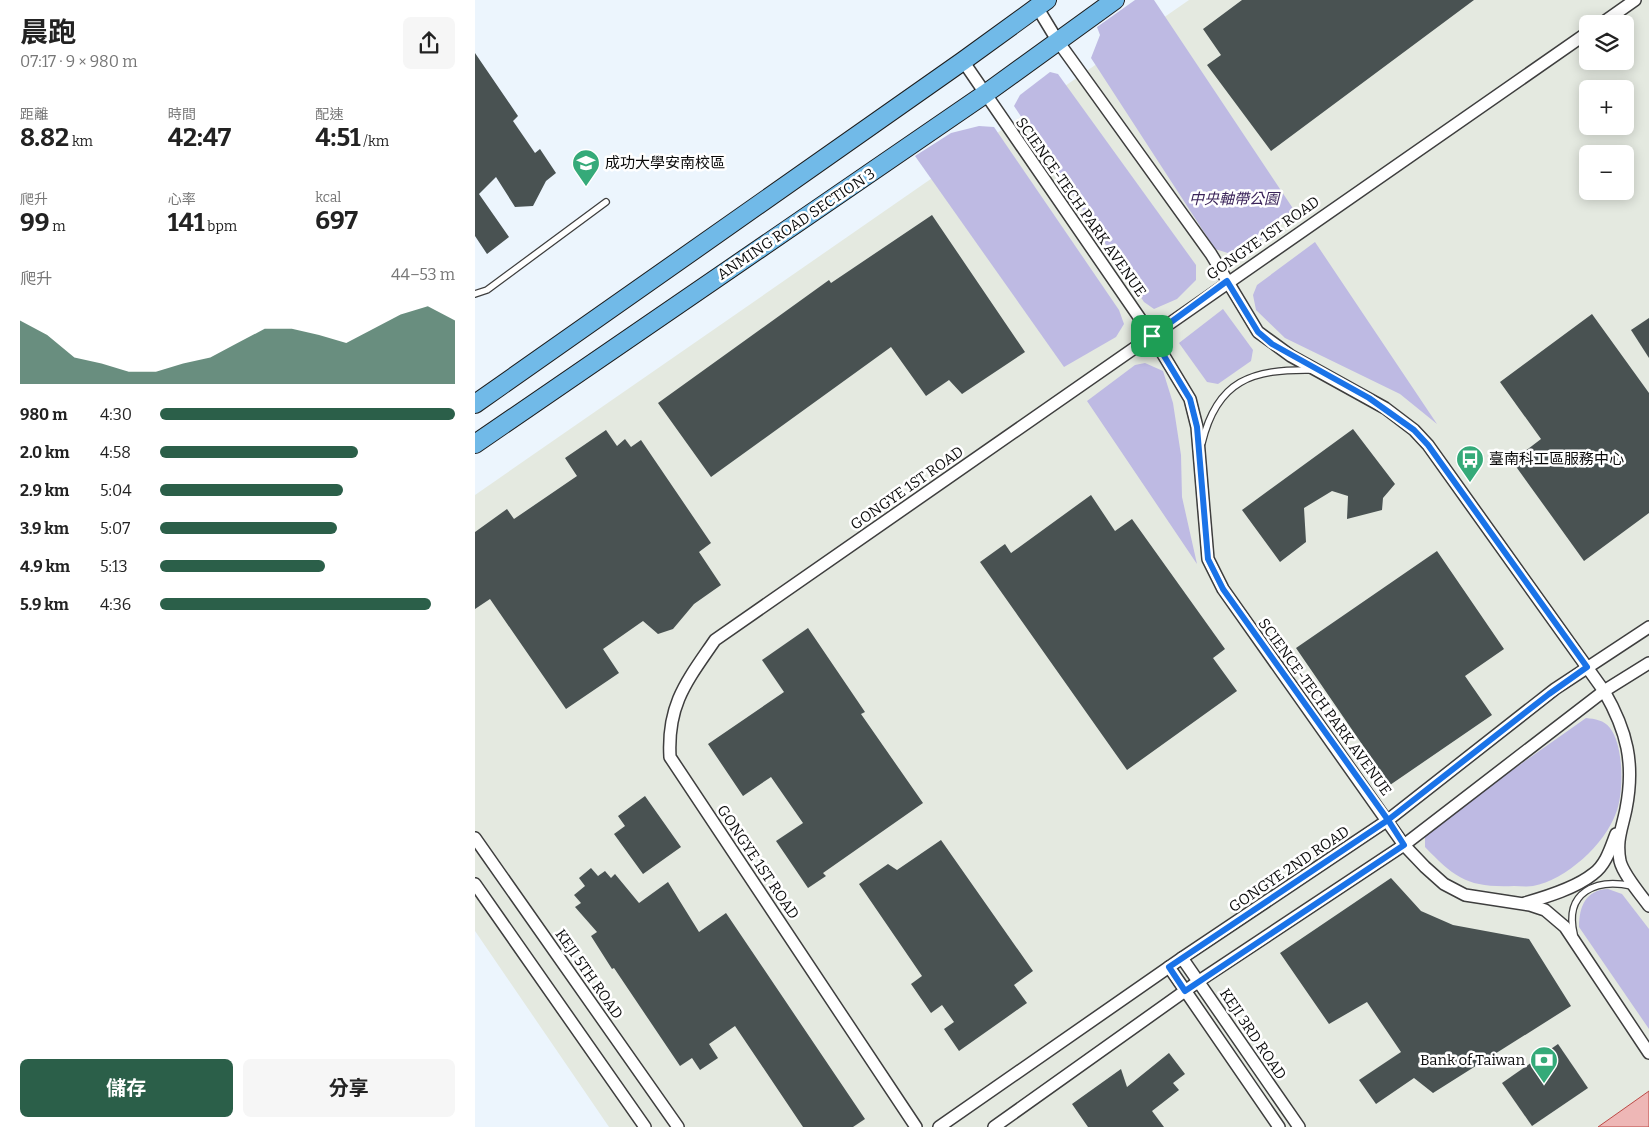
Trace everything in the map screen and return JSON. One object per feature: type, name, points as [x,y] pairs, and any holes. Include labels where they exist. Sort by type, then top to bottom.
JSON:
[{"type":"main road","name":"ANMING ROAD SECTION 3","points":[[475,444],[985,94],[1057,40],[1115,0]]},
{"type":"main road","points":[[475,404],[963,62],[1042,3]]},
{"type":"street","points":[[1614,15],[1635,0]]},
{"type":"street","name":"SCIENCE-TECH PARK AVENUE","points":[[1042,3],[1057,40],[1211,254],[1258,332],[1279,348],[1369,398],[1414,430],[1428,445],[1604,691],[1621,723],[1629,753],[1631,782],[1618,840],[1621,864],[1649,906]]},
{"type":"street","name":"GONGYE 1ST ROAD","points":[[916,1127],[670,757],[669,732],[682,689],[715,640],[1152,336],[1227,281],[1579,39]]},
{"type":"street","name":"SCIENCE-TECH PARK AVENUE","points":[[963,62],[1152,336],[1190,399],[1197,427],[1208,559],[1223,589],[1404,845],[1444,884],[1465,895],[1545,910],[1565,927],[1649,1053]]},
{"type":"street","name":"GONGYE 2ND ROAD","points":[[939,1127],[1169,967],[1388,820],[1549,694],[1649,627]]},
{"type":"street","points":[[994,1127],[1199,981],[1404,845],[1604,691],[1649,663]]},
{"type":"street","name":"SCIENCE-TECH PARK AVENUE","points":[[1521,904],[1566,889],[1594,874],[1607,858],[1626,810]]},
{"type":"street","name":"KEJI 5TH ROAD","points":[[475,838],[677,1127]]},
{"type":"street","points":[[475,884],[645,1127]]},
{"type":"street","name":"KEJI 3RD ROAD","points":[[1183,958],[1299,1127]]},
{"type":"street","name":"KEJI 3RD ROAD","points":[[1169,967],[1279,1127]]},
{"type":"lane","points":[[475,294],[487,290],[606,202]]},
{"type":"lane","name":"SCIENCE-TECH PARK AVENUE","points":[[1200,454],[1211,414],[1217,401],[1229,390],[1246,380],[1282,370],[1317,370]]},
{"type":"lane","name":"SCIENCE-TECH PARK AVENUE","points":[[1578,948],[1572,926],[1572,911],[1580,896],[1592,887],[1606,884],[1618,883],[1636,887]]},
{"type":"shaded area","points":[[1189,0],[1649,0],[1649,1127],[609,1127],[475,931],[475,495]]},
{"type":"shaded area","points":[[1649,1091],[1649,1127],[1598,1127]]},
{"type":"green space","name":"中央軸帶公園","points":[[1135,0],[1154,0],[1296,213],[1243,253],[1231,254],[1215,249],[1091,58],[1100,35],[1097,27]]},
{"type":"green space","name":"中央軸帶公園","points":[[1050,72],[1058,74],[1196,265],[1196,280],[1177,299],[1154,309],[1144,302],[1014,106],[1020,95]]},
{"type":"green space","points":[[979,126],[994,127],[1119,310],[1124,324],[1116,337],[1064,367],[915,156],[951,133]]},
{"type":"green space","points":[[1315,242],[1437,424],[1400,394],[1285,338],[1256,310],[1253,295],[1257,285]]},
{"type":"green space","points":[[1223,309],[1253,350],[1251,361],[1218,384],[1207,382],[1179,343]]},
{"type":"green space","points":[[1145,363],[1163,371],[1173,403],[1181,455],[1182,497],[1197,564],[1087,401],[1135,365]]},
{"type":"green space","points":[[1586,718],[1596,719],[1605,723],[1615,736],[1620,758],[1621,782],[1619,804],[1611,825],[1583,859],[1546,882],[1533,886],[1498,886],[1474,883],[1463,879],[1445,866],[1425,847],[1425,836],[1433,826]]},
{"type":"green space","points":[[1608,889],[1622,894],[1649,929],[1649,1029],[1579,927],[1580,912],[1585,900],[1594,892]]},
{"type":"building","points":[[1242,0],[1474,0],[1271,151],[1207,65],[1221,55],[1203,29]]},
{"type":"building","points":[[475,53],[518,116],[513,121],[535,153],[540,149],[556,173],[546,181],[533,206],[515,207],[496,177],[479,194],[509,237],[487,254],[475,236]]},
{"type":"building","points":[[932,215],[1025,352],[962,394],[949,380],[926,396],[891,347],[711,477],[658,403],[829,280],[831,283]]},
{"type":"building","points":[[1592,314],[1649,393],[1649,513],[1584,561],[1512,461],[1541,439],[1500,382]]},
{"type":"building","points":[[1649,318],[1649,358],[1631,330]]},
{"type":"building","points":[[1353,429],[1395,484],[1383,498],[1382,510],[1347,519],[1348,496],[1332,491],[1304,508],[1306,542],[1280,562],[1242,510]]},
{"type":"building","points":[[606,430],[617,446],[625,439],[631,447],[641,440],[711,543],[699,552],[721,585],[694,604],[673,629],[658,634],[643,621],[603,649],[619,673],[566,709],[490,599],[475,609],[475,532],[507,509],[514,519],[577,476],[565,458]]},
{"type":"building","points":[[1091,495],[1115,531],[1132,519],[1225,649],[1213,658],[1237,691],[1127,770],[980,562],[1005,544],[1011,553]]},
{"type":"building","points":[[1437,551],[1504,649],[1465,676],[1492,715],[1390,785],[1296,648]]},
{"type":"building","points":[[808,628],[865,712],[861,714],[923,803],[823,873],[826,876],[808,888],[776,841],[803,823],[771,777],[743,796],[708,744],[784,692],[762,660]]},
{"type":"building","points":[[645,796],[681,847],[643,874],[614,834],[625,826],[618,816]]},
{"type":"building","points":[[941,840],[1033,971],[1014,985],[1027,1003],[959,1051],[944,1029],[954,1022],[942,1005],[931,1013],[911,984],[922,976],[859,884],[888,864],[897,870]]},
{"type":"building","points":[[591,868],[598,876],[605,871],[611,878],[615,874],[639,903],[668,882],[699,932],[726,913],[865,1119],[853,1127],[803,1127],[735,1026],[709,1044],[718,1058],[700,1070],[692,1058],[680,1066],[591,936],[597,932],[575,907],[581,903],[574,895],[585,886],[579,878]]},
{"type":"building","points":[[1391,878],[1421,911],[1453,925],[1529,939],[1571,1006],[1433,1093],[1414,1078],[1376,1104],[1359,1080],[1401,1052],[1367,1002],[1329,1024],[1280,953]]},
{"type":"building","points":[[1558,1044],[1588,1088],[1532,1126],[1502,1083]]},
{"type":"building","points":[[1169,1053],[1185,1074],[1173,1083],[1179,1090],[1152,1111],[1164,1127],[1088,1127],[1072,1104],[1121,1069],[1127,1087]]},
{"type":"place","name":"成功大學安南校區","points":[[586,187]]},
{"type":"place","name":"臺南科工區服務中心","points":[[1470,483]]},
{"type":"place","name":"Bank of Taiwan","points":[[1544,1084]]},
{"type":"route","points":[[1152,336],[1190,399],[1197,427],[1203,518],[1208,559],[1223,589],[1388,820],[1169,967],[1185,991],[1404,845],[1388,820],[1549,694],[1587,667],[1428,445],[1414,430],[1385,408],[1272,344],[1258,332],[1227,281],[1152,336]]}]
